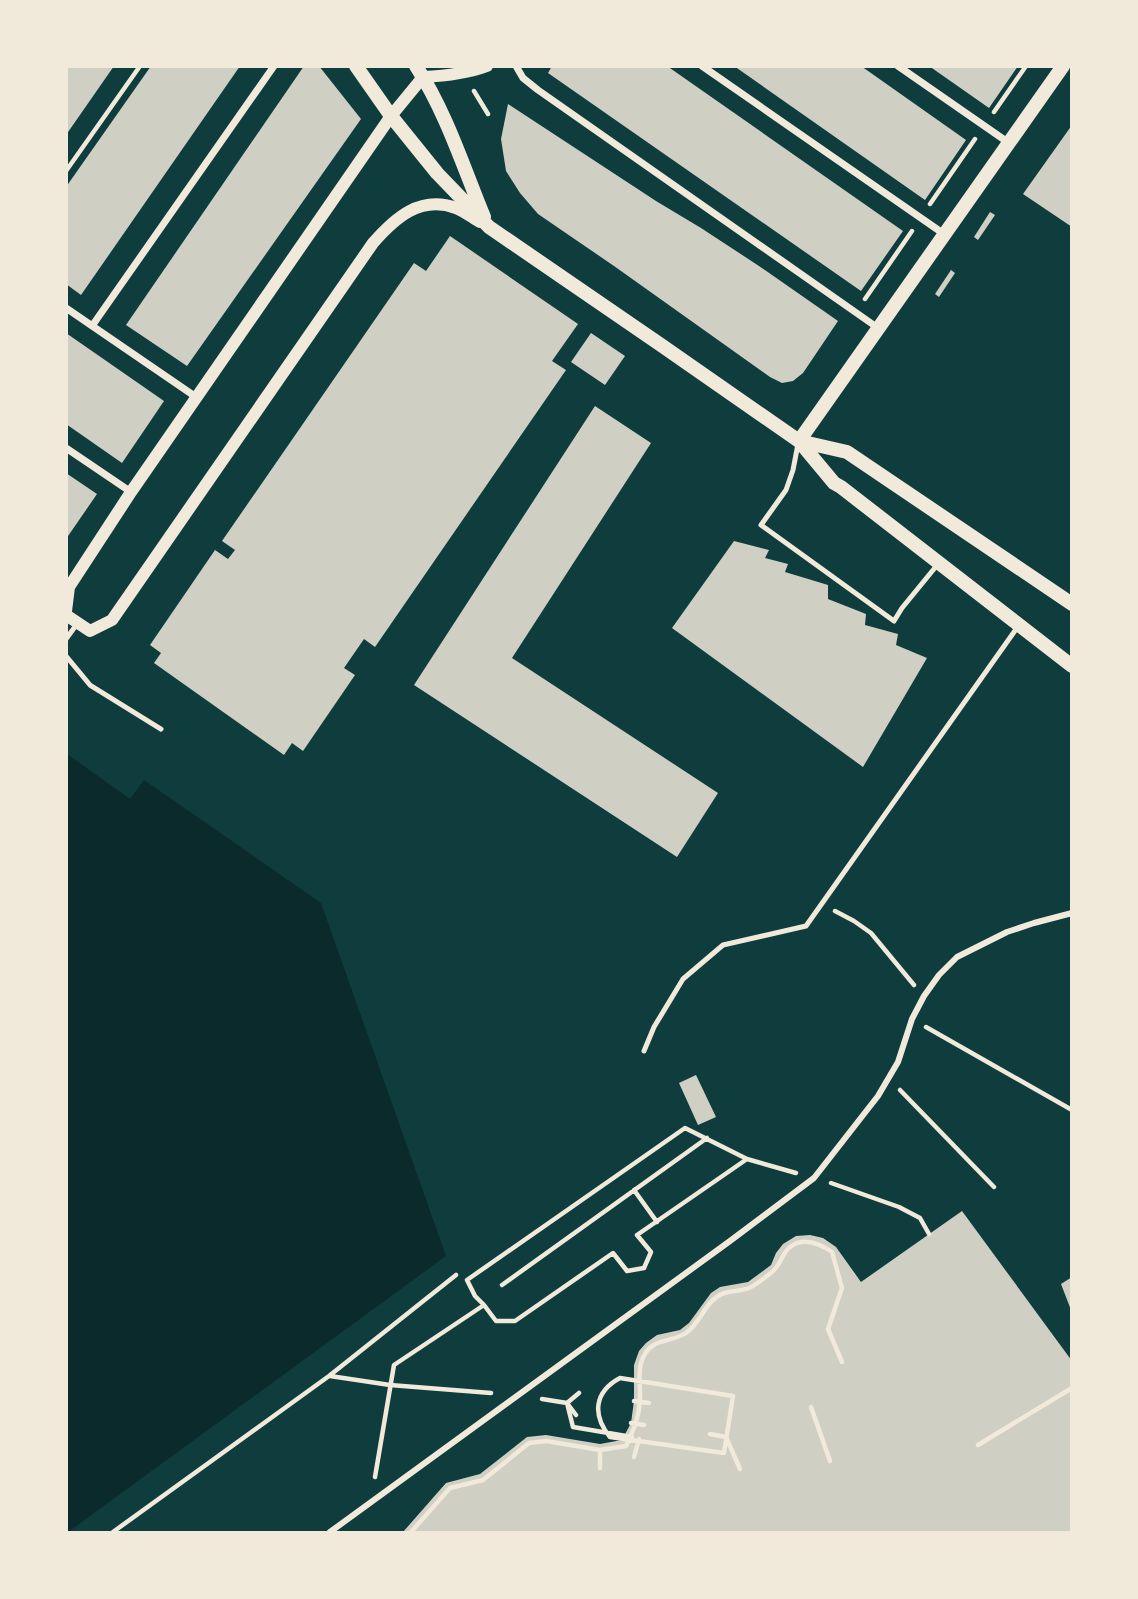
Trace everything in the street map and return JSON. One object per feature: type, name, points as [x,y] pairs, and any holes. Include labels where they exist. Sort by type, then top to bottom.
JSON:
[{"type":"main road","points":[[356,66],[391,116],[437,173],[489,228],[799,441],[834,483],[1072,666]]},
{"type":"main road","points":[[799,441],[1063,66]]},
{"type":"main road","points":[[419,72],[452,136],[489,228]]},
{"type":"main road","points":[[799,441],[847,452],[1072,604]]},
{"type":"street","points":[[92,326],[274,66]]},
{"type":"street","points":[[487,66],[469,73],[419,72],[68,587],[70,616],[90,631],[112,620],[373,243],[390,224],[403,214],[435,204],[457,208],[489,228]]},
{"type":"street","points":[[516,66],[523,78],[538,90],[879,328]]},
{"type":"street","points":[[702,66],[945,235]]},
{"type":"street","points":[[898,66],[1009,143]]},
{"type":"street","points":[[66,308],[196,397]]},
{"type":"street","points":[[66,448],[131,492]]},
{"type":"street","points":[[330,1532],[814,1178],[889,1079],[898,1062],[912,1019],[924,996],[939,975],[957,957],[1007,932],[1072,913]]},
{"type":"lane","points":[[799,441],[786,490],[761,525],[894,621],[938,564]]},
{"type":"lane","points":[[66,639],[70,616]]},
{"type":"lane","points":[[644,1051],[654,1027],[682,979],[723,945],[806,926],[1019,625]]},
{"type":"lane","points":[[66,656],[90,685],[161,729]]},
{"type":"path","points":[[66,171],[140,66]]},
{"type":"path","points":[[856,312],[1026,66]]},
{"type":"path","points":[[834,911],[872,933],[924,996]]},
{"type":"path","points":[[912,1019],[1072,1110]]},
{"type":"path","points":[[889,1079],[995,1187]]},
{"type":"path","points":[[747,1159],[637,1235],[651,1252],[644,1268],[627,1271],[613,1253],[515,1321],[496,1321],[475,1296],[467,1280],[685,1128],[747,1159],[899,1207],[920,1219],[929,1234]]},
{"type":"path","points":[[502,1286],[707,1139]]},
{"type":"path","points":[[635,1191],[657,1222]]},
{"type":"path","points":[[625,1446],[640,1402],[640,1366],[650,1348],[660,1341],[683,1335],[694,1327],[715,1298],[722,1293],[751,1288],[776,1269],[788,1248],[798,1242],[820,1244],[832,1252],[842,1288],[828,1329],[842,1363]]},
{"type":"path","points":[[113,1532],[329,1376],[456,1275]]},
{"type":"path","points":[[372,1502],[394,1365],[484,1306]]},
{"type":"path","points":[[329,1376],[390,1385],[518,1395],[566,1403],[576,1415]]},
{"type":"path","points":[[726,1437],[724,1453],[610,1437],[602,1427],[598,1405],[609,1384],[620,1378],[733,1396],[726,1437],[740,1469]]},
{"type":"path","points":[[978,1446],[1072,1388]]},
{"type":"path","points":[[566,1403],[579,1393]]},
{"type":"path","points":[[634,1401],[649,1403]]},
{"type":"path","points":[[566,1403],[573,1427],[639,1438],[634,1457],[625,1446]]},
{"type":"path","points":[[811,1407],[831,1461]]},
{"type":"path","points":[[634,1424],[644,1425]]},
{"type":"path","points":[[710,1434],[726,1437]]},
{"type":"path","points":[[411,1532],[450,1488],[483,1480],[529,1443],[546,1441],[600,1450],[625,1446]]},
{"type":"path","points":[[600,1450],[600,1468]]},
{"type":"water","points":[[67,754],[130,799],[144,780],[321,903],[446,1256],[66,1532]]},
{"type":"building","points":[[66,66],[114,66],[66,135]]},
{"type":"building","points":[[151,66],[240,66],[81,295],[66,284],[66,187]]},
{"type":"building","points":[[304,66],[319,66],[361,119],[187,366],[126,325]]},
{"type":"building","points":[[552,66],[667,66],[903,231],[861,291],[548,73]]},
{"type":"building","points":[[734,66],[861,66],[966,140],[925,200]]},
{"type":"building","points":[[929,66],[1018,66],[989,108]]},
{"type":"building","points":[[508,104],[759,266],[838,321],[803,373],[793,381],[782,383],[770,377],[538,214],[506,171],[501,139]]},
{"type":"building","points":[[1072,125],[1072,227],[1023,194]]},
{"type":"building","points":[[990,212],[995,215],[978,240],[974,237]]},
{"type":"building","points":[[450,236],[578,324],[552,361],[566,370],[375,647],[364,639],[344,668],[355,675],[303,751],[292,743],[284,755],[154,663],[161,653],[150,645],[215,550],[228,559],[235,550],[222,541],[414,263],[426,271]]},
{"type":"building","points":[[951,270],[955,273],[939,297],[935,294]]},
{"type":"building","points":[[66,333],[164,401],[122,463],[66,424]]},
{"type":"building","points":[[591,333],[625,356],[605,385],[571,362]]},
{"type":"building","points":[[595,406],[651,443],[512,658],[718,793],[677,857],[414,685]]},
{"type":"building","points":[[66,473],[97,494],[66,539]]},
{"type":"building","points":[[734,541],[769,550],[765,558],[788,564],[785,572],[828,585],[828,599],[866,614],[865,625],[898,634],[896,645],[927,658],[863,767],[672,628]]},
{"type":"building","points":[[696,1075],[716,1117],[698,1125],[679,1083]]},
{"type":"building","points":[[962,1211],[1072,1361],[1072,1532],[403,1532],[446,1483],[480,1474],[527,1437],[546,1435],[600,1444],[622,1440],[631,1423],[634,1365],[639,1351],[657,1335],[680,1330],[689,1323],[711,1293],[720,1287],[748,1282],[771,1265],[783,1244],[796,1236],[823,1238],[836,1247],[861,1282]]},
{"type":"building","points":[[1072,1277],[1072,1310],[1071,1310],[1061,1284]]}]
